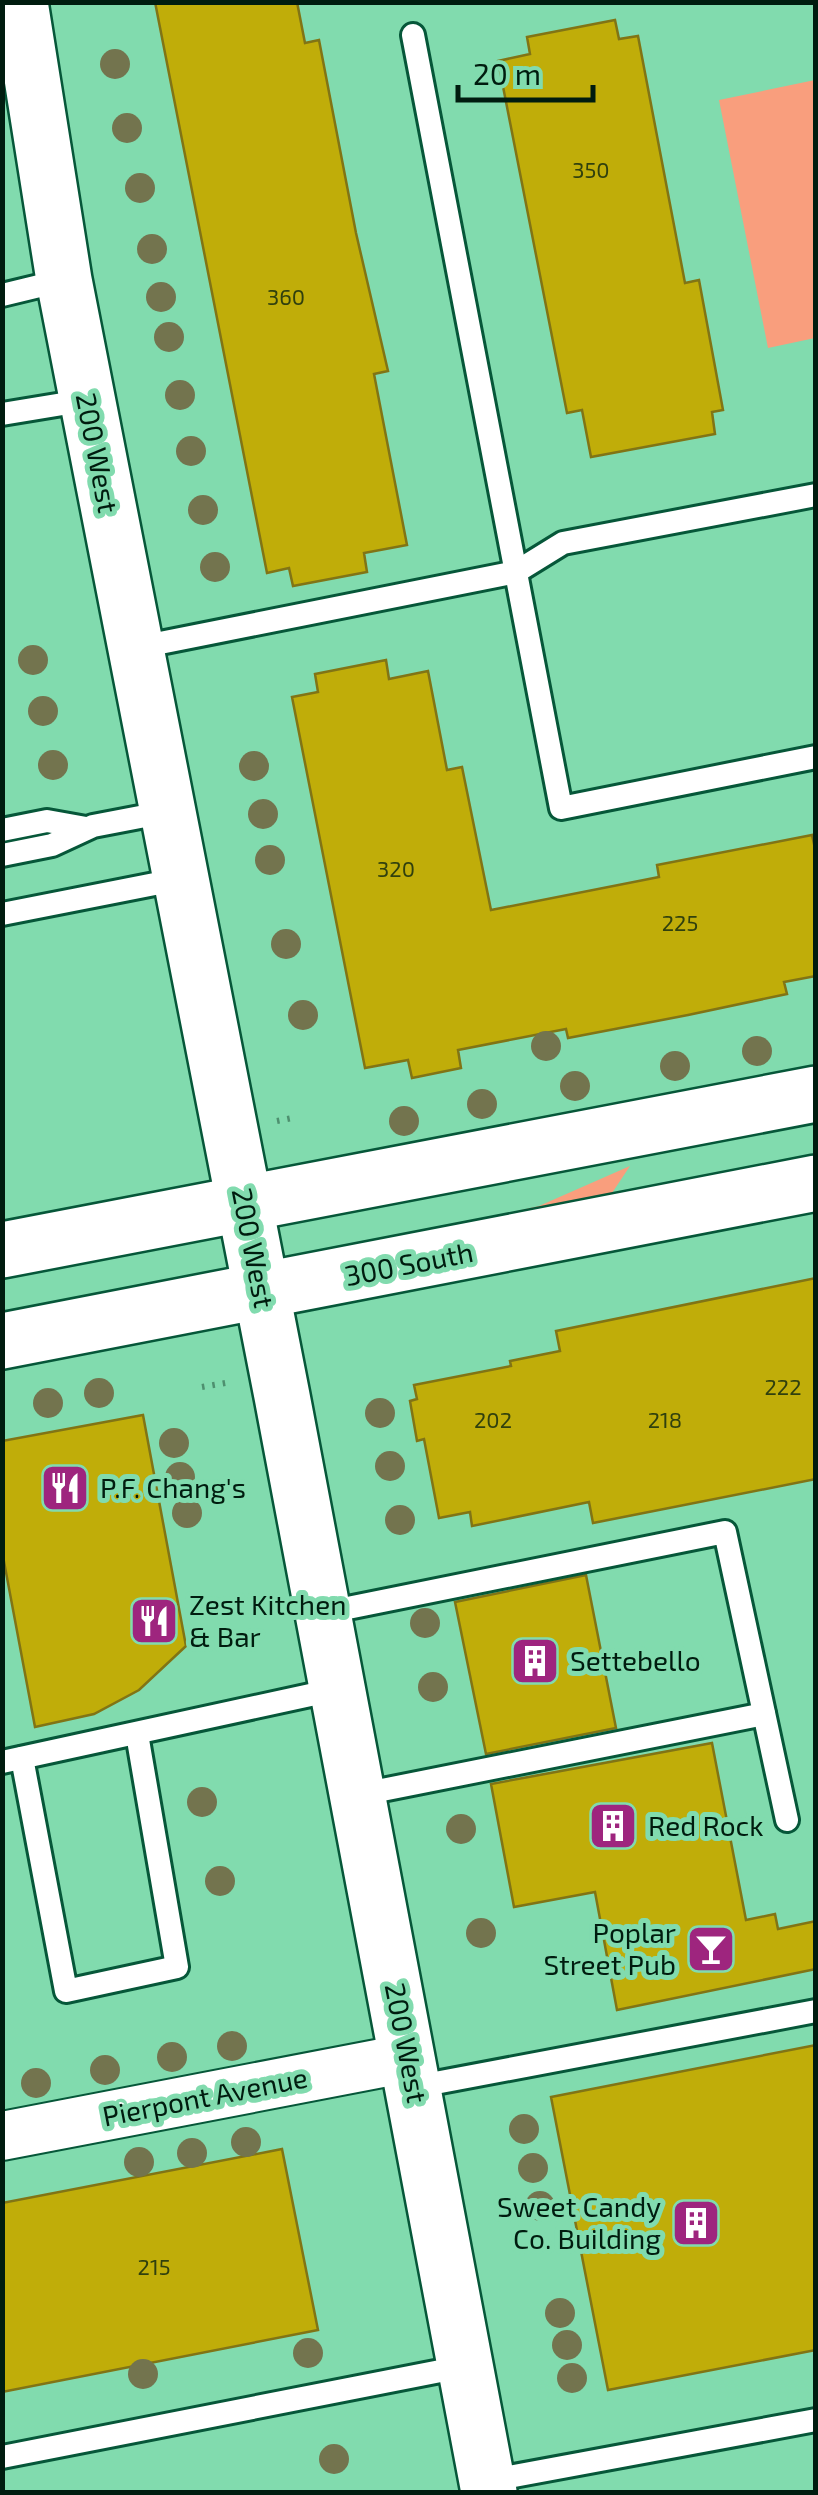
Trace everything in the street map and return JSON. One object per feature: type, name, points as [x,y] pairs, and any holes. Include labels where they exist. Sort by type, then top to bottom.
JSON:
[{"type":"street","name":"200 West","points":[[20,2],[64,280],[245,1204],[488,2487]]},
{"type":"street","points":[[2,1250],[816,1094]]},
{"type":"street","name":"300 South","points":[[2,1341],[816,1183]]},
{"type":"street","name":"Pierpont Avenue","points":[[2,2136],[411,2072]]},
{"type":"lane","points":[[413,35],[561,808],[816,757]]},
{"type":"lane","points":[[2,296],[64,280]]},
{"type":"lane","points":[[5,415],[87,400]]},
{"type":"lane","points":[[135,648],[516,572],[563,543],[816,495]]},
{"type":"lane","points":[[2,855],[52,846],[86,828],[166,812]]},
{"type":"lane","points":[[2,830],[47,821],[86,828]]},
{"type":"lane","points":[[2,914],[180,879]]},
{"type":"lane","points":[[323,1613],[726,1532],[787,1820]]},
{"type":"lane","points":[[137,1734],[177,1967],[66,1991],[12,1760],[338,1689]]},
{"type":"lane","points":[[357,1795],[764,1714]]},
{"type":"lane","points":[[411,2072],[816,2011]]},
{"type":"lane","points":[[2,2456],[466,2366]]},
{"type":"lane","points":[[488,2487],[816,2420]]},
{"type":"path","points":[[202,1387],[237,1381]]},
{"type":"shaded area","points":[[815,80],[815,338],[768,348],[719,100]]},
{"type":"shaded area","points":[[630,1166],[604,1205],[397,1239],[539,1206]]},
{"type":"building","points":[[155,2],[297,2],[305,43],[319,40],[356,233],[388,371],[374,374],[407,545],[364,553],[367,572],[293,586],[289,568],[267,573]]},
{"type":"building","points":[[615,20],[619,39],[638,36],[685,283],[699,280],[723,410],[712,412],[715,434],[591,457],[582,410],[567,413],[498,61],[530,54],[527,37]]},
{"type":"building","points":[[386,660],[389,679],[428,671],[447,770],[462,767],[491,910],[659,877],[657,865],[812,835],[816,853],[816,976],[784,982],[787,994],[688,1015],[568,1038],[566,1029],[458,1050],[461,1068],[412,1078],[408,1060],[365,1068],[292,697],[318,692],[315,674]]},
{"type":"building","points":[[816,1278],[816,1479],[593,1523],[589,1502],[472,1526],[470,1512],[439,1518],[424,1439],[417,1441],[410,1401],[417,1399],[414,1385],[511,1366],[510,1361],[560,1351],[556,1331]]},
{"type":"building","points":[[143,1415],[186,1646],[139,1690],[94,1714],[35,1727],[2,1551],[2,1441]]},
{"type":"building","name":"Settebello","points":[[586,1575],[616,1728],[486,1754],[455,1602]]},
{"type":"building","points":[[712,1743],[746,1920],[775,1914],[778,1929],[816,1921],[816,1969],[617,2010],[595,1892],[514,1907],[491,1784]]},
{"type":"building","name":"Sweet Candy Co. Building","points":[[816,2045],[816,2350],[608,2390],[551,2097]]},
{"type":"building","points":[[282,2149],[318,2330],[2,2392],[2,2203]]},
{"type":"place","name":"P.F. Chang's","points":[[65,1488]]},
{"type":"place","name":"Zest Kitchen & Bar","points":[[154,1621]]},
{"type":"place","name":"Settebello","points":[[535,1661]]},
{"type":"place","name":"Red Rock","points":[[613,1826]]},
{"type":"place","name":"Poplar Street Pub","points":[[711,1949]]},
{"type":"place","name":"Sweet Candy Co. Building","points":[[696,2223]]}]
